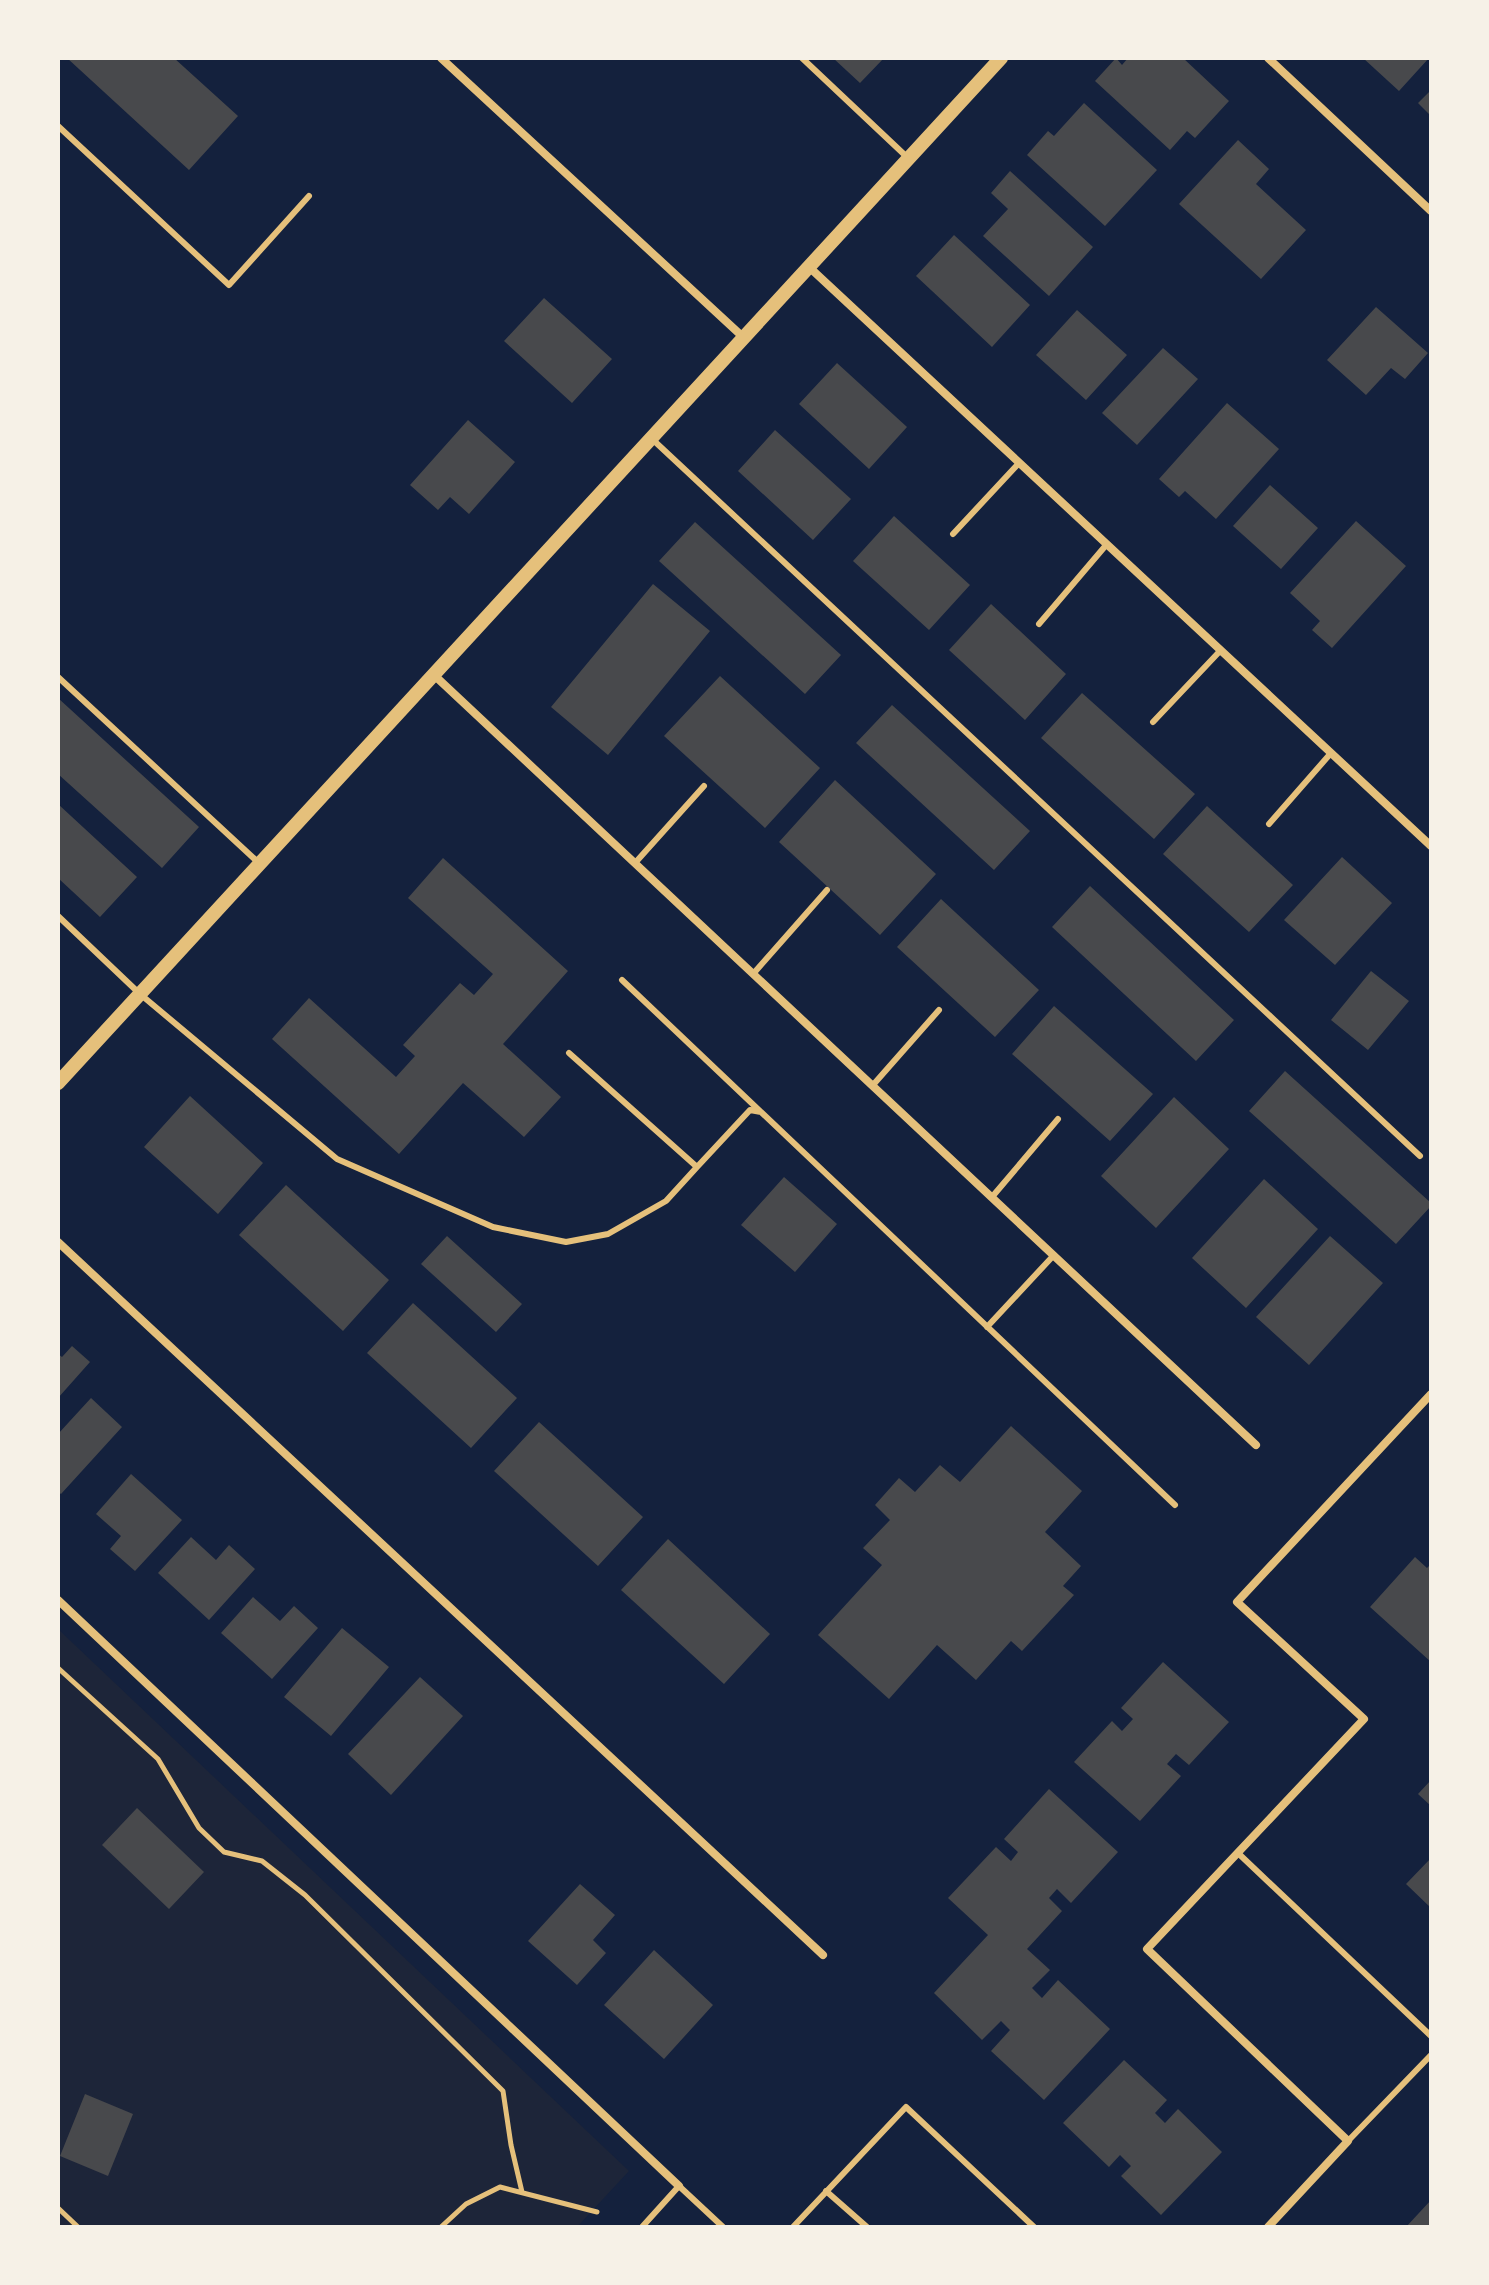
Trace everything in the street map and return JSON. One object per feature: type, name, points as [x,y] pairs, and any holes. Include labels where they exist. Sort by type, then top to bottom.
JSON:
[{"type":"street","points":[[441,58],[743,337]]},
{"type":"street","points":[[58,1083],[1001,58]]},
{"type":"street","points":[[1268,58],[1431,211]]},
{"type":"street","points":[[809,267],[1431,846]]},
{"type":"street","points":[[434,675],[1256,1445]]},
{"type":"street","points":[[58,1242],[823,1955]]},
{"type":"street","points":[[1268,2227],[1348,2141],[1147,1949],[1364,1719],[1237,1602],[1431,1394]]},
{"type":"street","points":[[58,1600],[679,2186]]},
{"type":"lane","points":[[802,58],[908,158]]},
{"type":"lane","points":[[58,126],[229,285],[309,196]]},
{"type":"lane","points":[[651,438],[1420,1156]]},
{"type":"lane","points":[[953,534],[1019,463]]},
{"type":"lane","points":[[1039,624],[1107,544]]},
{"type":"lane","points":[[1153,722],[1220,651]]},
{"type":"lane","points":[[58,677],[260,864]]},
{"type":"lane","points":[[1269,824],[1331,753]]},
{"type":"lane","points":[[635,863],[704,786]]},
{"type":"lane","points":[[753,974],[827,890]]},
{"type":"lane","points":[[58,916],[140,994],[337,1159],[493,1227],[566,1242],[608,1234],[666,1201],[750,1110],[762,1113]]},
{"type":"lane","points":[[622,980],[1175,1505]]},
{"type":"lane","points":[[873,1085],[939,1010]]},
{"type":"lane","points":[[569,1053],[697,1167]]},
{"type":"lane","points":[[992,1197],[1058,1119]]},
{"type":"lane","points":[[987,1327],[1054,1255]]},
{"type":"lane","points":[[1239,1854],[1431,2036]]},
{"type":"lane","points":[[1348,2141],[1431,2055]]},
{"type":"lane","points":[[793,2227],[906,2107],[1034,2227]]},
{"type":"lane","points":[[642,2227],[679,2186],[723,2227]]},
{"type":"lane","points":[[826,2191],[867,2227]]},
{"type":"path","points":[[58,1668],[158,1759],[199,1828],[224,1852],[262,1861],[305,1895],[503,2091],[522,2192]]},
{"type":"path","points":[[441,2227],[466,2204],[500,2187],[597,2212]]},
{"type":"path","points":[[58,2208],[78,2227]]},
{"type":"shaded area","points":[[58,1629],[629,2171],[577,2227],[58,2227]]},
{"type":"building","points":[[67,58],[174,58],[238,116],[189,170]]},
{"type":"building","points":[[833,58],[884,58],[860,83]]},
{"type":"building","points":[[1116,58],[1122,65],[1128,58],[1183,58],[1229,101],[1195,138],[1187,131],[1170,150],[1095,81]]},
{"type":"building","points":[[1363,58],[1429,58],[1399,91]]},
{"type":"building","points":[[1431,90],[1431,116],[1418,103]]},
{"type":"building","points":[[1084,103],[1157,170],[1105,226],[1027,155],[1048,131],[1054,136]]},
{"type":"building","points":[[1238,140],[1269,169],[1256,184],[1306,230],[1261,279],[1179,204]]},
{"type":"building","points":[[1010,171],[1093,247],[1049,296],[983,236],[1008,209],[991,193]]},
{"type":"building","points":[[954,235],[1030,305],[992,347],[916,276]]},
{"type":"building","points":[[544,298],[612,359],[572,403],[504,341]]},
{"type":"building","points":[[1376,307],[1428,353],[1405,379],[1391,368],[1366,395],[1327,360]]},
{"type":"building","points":[[1077,310],[1127,355],[1086,400],[1036,355]]},
{"type":"building","points":[[1163,348],[1198,379],[1137,445],[1102,413]]},
{"type":"building","points":[[837,363],[907,427],[869,469],[799,404]]},
{"type":"building","points":[[1227,403],[1279,449],[1216,519],[1185,491],[1179,497],[1159,479]]},
{"type":"building","points":[[468,420],[515,462],[469,514],[450,497],[438,510],[410,485]]},
{"type":"building","points":[[775,430],[851,499],[813,540],[738,471]]},
{"type":"building","points":[[1270,485],[1318,528],[1281,569],[1233,526]]},
{"type":"building","points":[[894,516],[970,585],[929,630],[853,561]]},
{"type":"building","points":[[1356,521],[1406,566],[1332,648],[1312,630],[1320,621],[1290,593]]},
{"type":"building","points":[[695,522],[841,655],[805,694],[659,561]]},
{"type":"building","points":[[653,584],[710,631],[608,755],[551,707]]},
{"type":"building","points":[[991,604],[1066,674],[1025,720],[949,650]]},
{"type":"building","points":[[720,676],[820,768],[765,828],[664,736]]},
{"type":"building","points":[[1082,693],[1195,794],[1154,839],[1041,738]]},
{"type":"building","points":[[58,698],[199,827],[162,868],[58,774]]},
{"type":"building","points":[[892,705],[1030,831],[994,870],[856,743]]},
{"type":"building","points":[[835,780],[936,874],[880,935],[779,842]]},
{"type":"building","points":[[58,804],[137,877],[100,917],[58,878]]},
{"type":"building","points":[[1207,806],[1293,885],[1249,932],[1163,854]]},
{"type":"building","points":[[1342,857],[1392,903],[1335,965],[1284,920]]},
{"type":"building","points":[[443,858],[568,971],[503,1044],[561,1097],[524,1137],[463,1083],[399,1154],[272,1039],[309,998],[396,1077],[415,1056],[403,1045],[460,983],[474,995],[493,974],[408,898]]},
{"type":"building","points":[[1090,886],[1234,1020],[1196,1061],[1052,927]]},
{"type":"building","points":[[941,899],[1039,990],[995,1037],[897,947]]},
{"type":"building","points":[[1371,971],[1409,1001],[1368,1050],[1331,1020]]},
{"type":"building","points":[[1054,1006],[1153,1094],[1110,1141],[1012,1054]]},
{"type":"building","points":[[1285,1071],[1431,1203],[1396,1244],[1249,1111]]},
{"type":"building","points":[[190,1096],[263,1163],[218,1214],[144,1147]]},
{"type":"building","points":[[1174,1097],[1229,1149],[1156,1228],[1101,1176]]},
{"type":"building","points":[[784,1177],[837,1224],[795,1272],[741,1225]]},
{"type":"building","points":[[1264,1179],[1318,1229],[1246,1308],[1192,1258]]},
{"type":"building","points":[[286,1185],[389,1280],[343,1331],[239,1235]]},
{"type":"building","points":[[447,1236],[522,1304],[496,1332],[421,1264]]},
{"type":"building","points":[[1330,1236],[1383,1283],[1309,1365],[1256,1317]]},
{"type":"building","points":[[413,1303],[517,1398],[471,1448],[367,1353]]},
{"type":"building","points":[[72,1346],[90,1362],[58,1398],[58,1354],[62,1357]]},
{"type":"building","points":[[91,1398],[122,1427],[61,1494],[58,1492],[58,1434]]},
{"type":"building","points":[[539,1422],[643,1517],[598,1566],[494,1471]]},
{"type":"building","points":[[1011,1426],[1082,1491],[1045,1532],[1081,1566],[1063,1586],[1074,1595],[1022,1651],[1011,1641],[976,1680],[937,1645],[889,1699],[818,1635],[882,1565],[863,1548],[890,1520],[875,1505],[899,1478],[915,1492],[940,1465],[960,1482]]},
{"type":"building","points":[[131,1474],[182,1520],[135,1571],[110,1549],[121,1536],[96,1514]]},
{"type":"building","points":[[191,1537],[216,1560],[229,1545],[255,1569],[209,1620],[158,1573]]},
{"type":"building","points":[[668,1539],[770,1634],[724,1684],[621,1590]]},
{"type":"building","points":[[1415,1557],[1427,1568],[1431,1564],[1431,1662],[1370,1607]]},
{"type":"building","points":[[253,1597],[280,1621],[294,1606],[318,1628],[272,1679],[221,1633]]},
{"type":"building","points":[[342,1628],[389,1667],[331,1736],[284,1697]]},
{"type":"building","points":[[1163,1662],[1229,1722],[1189,1765],[1176,1754],[1167,1764],[1181,1776],[1140,1821],[1074,1762],[1112,1721],[1122,1731],[1133,1719],[1121,1708]]},
{"type":"building","points":[[420,1677],[463,1716],[391,1795],[348,1754]]},
{"type":"building","points":[[1431,1780],[1431,1806],[1418,1794]]},
{"type":"building","points":[[1049,1789],[1118,1852],[1071,1903],[1057,1889],[1049,1898],[1062,1911],[1027,1949],[1050,1970],[1032,1988],[1042,1998],[1058,1980],[1110,2029],[1044,2100],[991,2051],[1010,2030],[1001,2021],[982,2040],[934,1993],[988,1935],[948,1898],[996,1847],[1011,1861],[1018,1852],[1004,1839]]},
{"type":"building","points":[[137,1808],[204,1872],[169,1909],[102,1845]]},
{"type":"building","points":[[1431,1858],[1431,1908],[1406,1884]]},
{"type":"building","points":[[580,1884],[615,1915],[593,1940],[606,1953],[577,1985],[528,1941]]},
{"type":"building","points":[[654,1950],[713,2005],[664,2059],[604,2005]]},
{"type":"building","points":[[1124,2060],[1167,2100],[1155,2113],[1165,2123],[1178,2109],[1222,2152],[1161,2215],[1121,2176],[1131,2166],[1120,2155],[1109,2167],[1063,2123]]},
{"type":"building","points":[[85,2094],[133,2114],[108,2176],[60,2156]]},
{"type":"building","points":[[1431,2200],[1431,2227],[1406,2227]]}]
